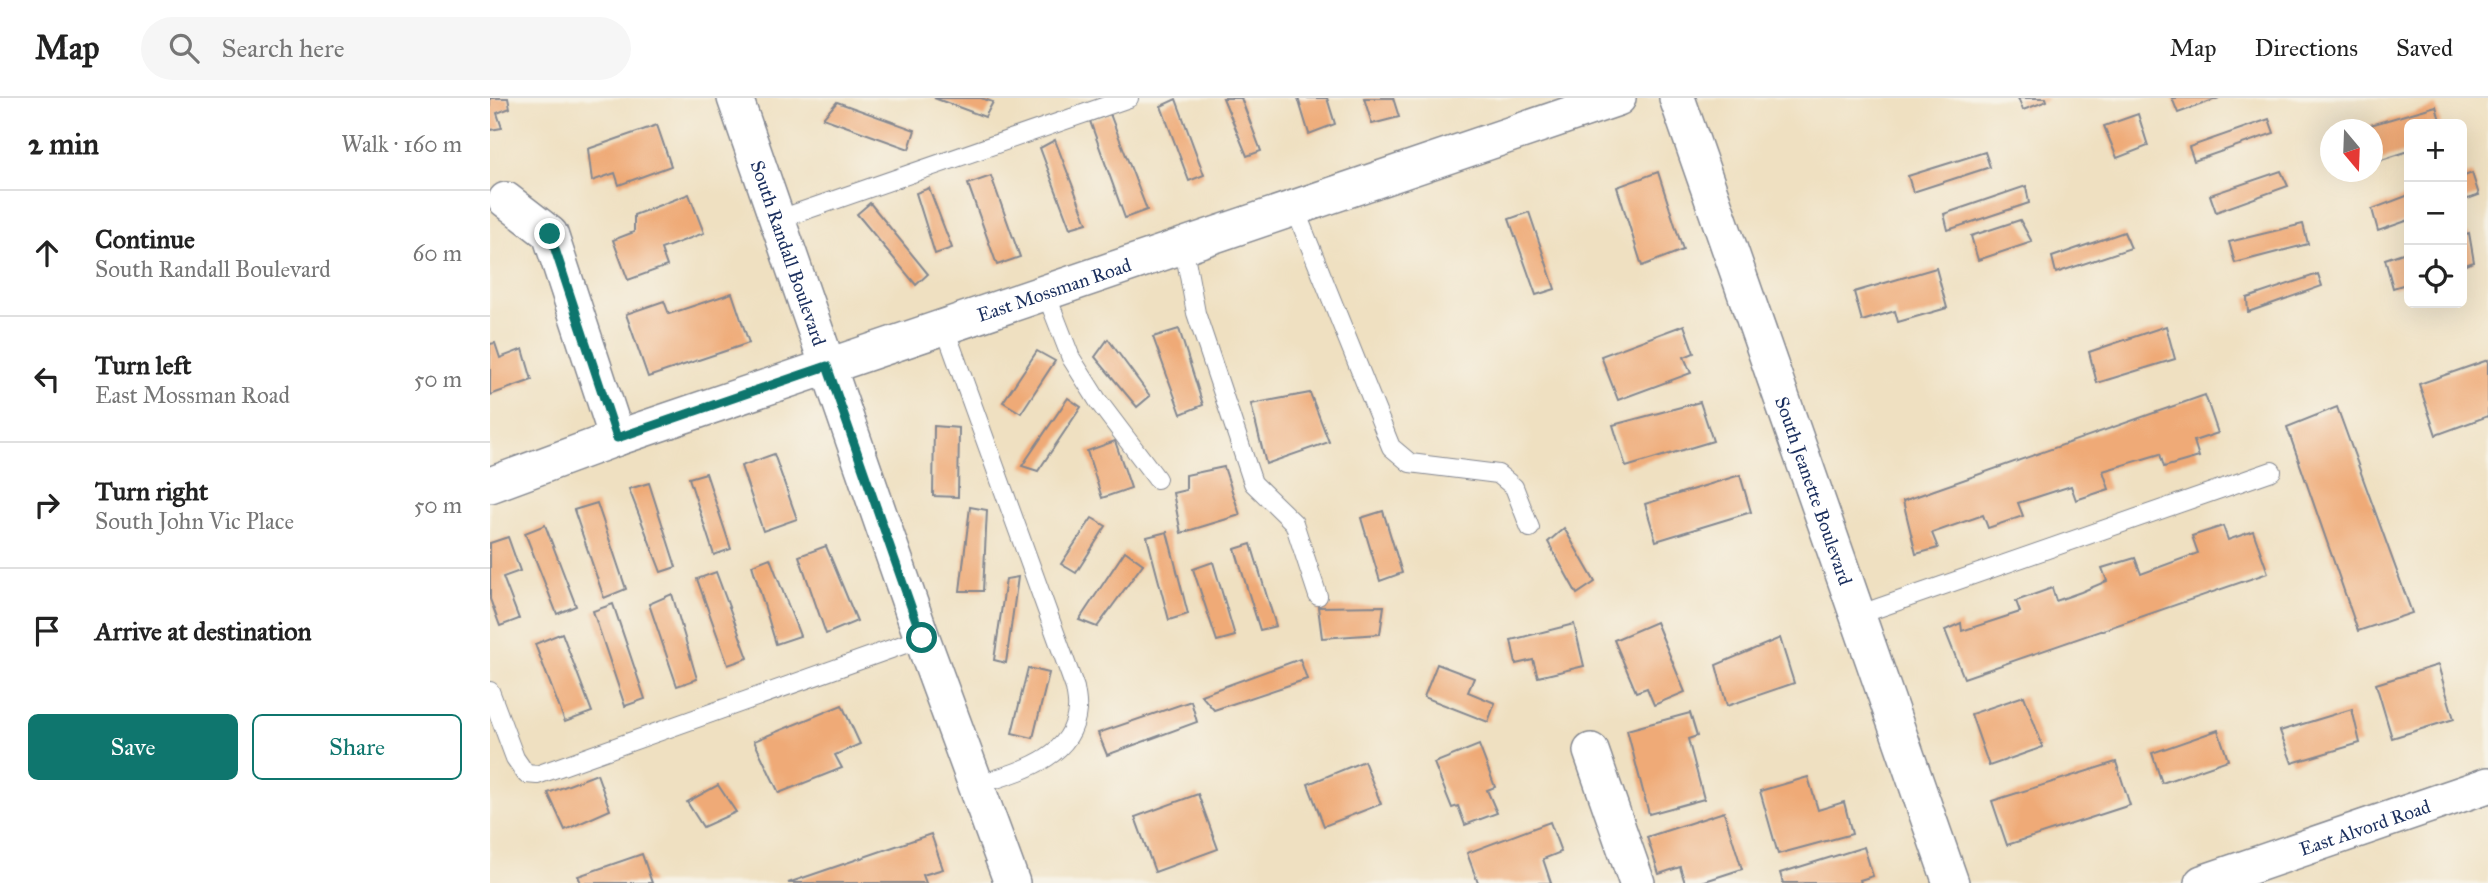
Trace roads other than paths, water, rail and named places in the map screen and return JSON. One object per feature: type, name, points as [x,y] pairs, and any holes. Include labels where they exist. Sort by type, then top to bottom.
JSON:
[{"type":"street","name":"South Randall Boulevard","points":[[734,98],[922,638],[1012,883]]},
{"type":"street","name":"East Mossman Road","points":[[490,485],[617,438],[1045,291],[1618,98]]},
{"type":"street","name":"South Jeanette Boulevard","points":[[1677,98],[1951,883]]},
{"type":"street","points":[[506,200],[550,234],[617,438]]},
{"type":"street","points":[[1591,751],[1637,883]]},
{"type":"street","name":"East Alvord Road","points":[[2202,883],[2488,785]]},
{"type":"lane","points":[[777,220],[1129,98]]},
{"type":"lane","points":[[1295,209],[1391,447],[1410,463],[1498,474],[1514,486],[1530,528]]},
{"type":"lane","points":[[1183,244],[1196,313],[1253,483],[1294,523],[1318,596]]},
{"type":"lane","points":[[1045,291],[1071,358],[1098,401],[1157,479]]},
{"type":"lane","points":[[944,326],[1075,688],[1077,710],[1072,730],[1064,744],[1048,758],[977,785]]},
{"type":"lane","points":[[1858,615],[2272,471]]},
{"type":"lane","points":[[490,691],[515,758],[526,774],[537,775],[922,638]]}]
